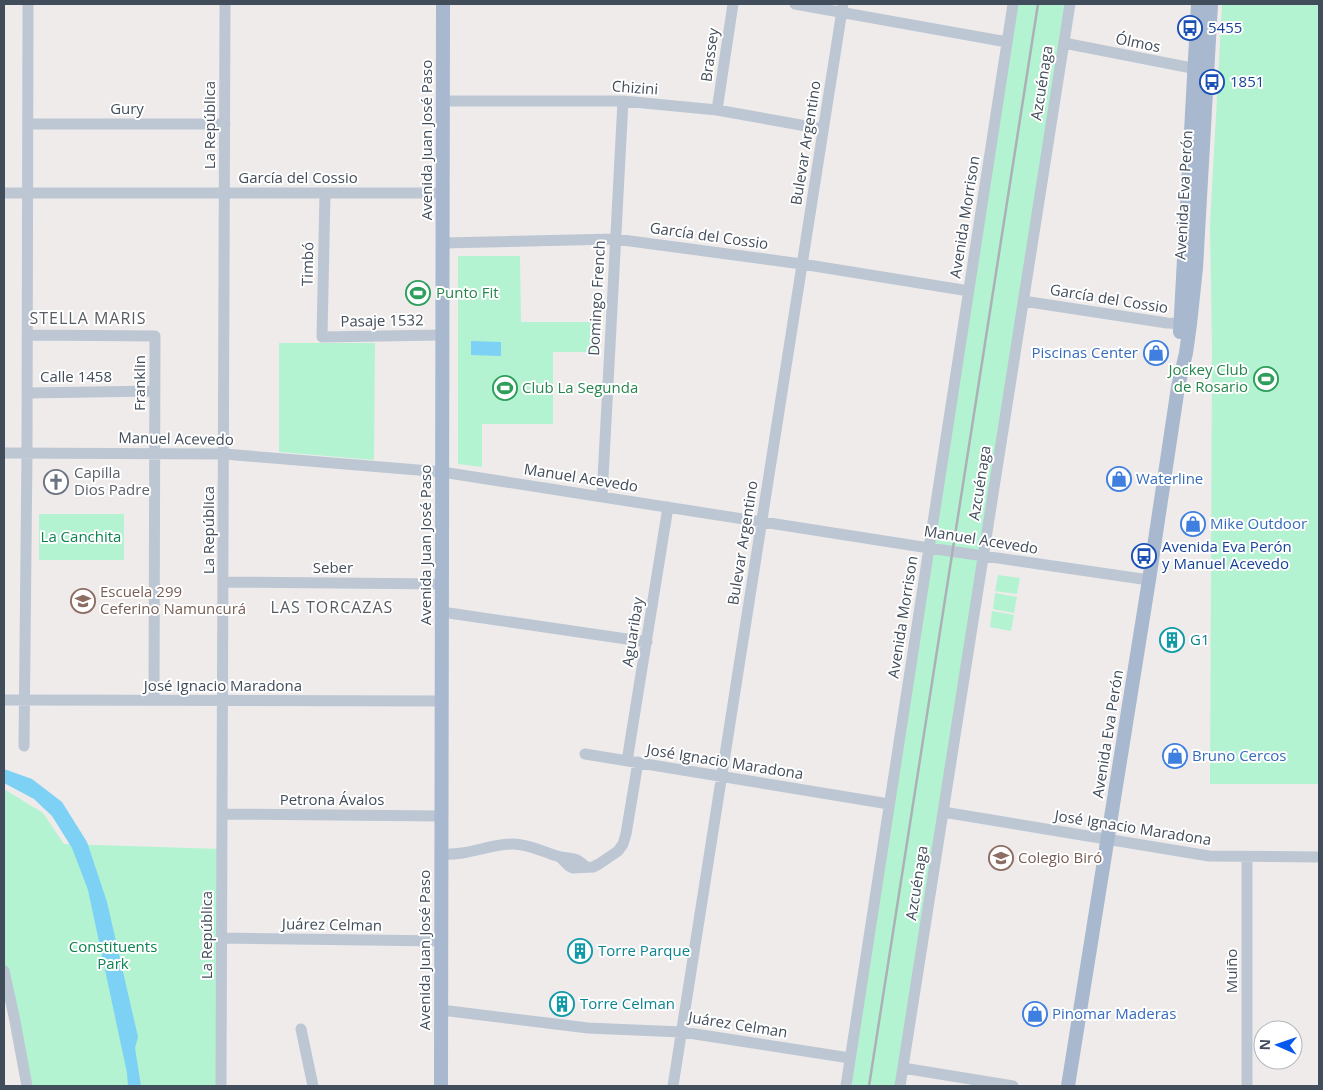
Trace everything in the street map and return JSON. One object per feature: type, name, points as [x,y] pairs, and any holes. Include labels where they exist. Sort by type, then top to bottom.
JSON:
[{"type":"main road","name":"Avenida Juan José Paso","points":[[441,1086],[443,4]]},
{"type":"main road","name":"Avenida Eva Perón","points":[[1068,1086],[1150,580],[1178,387],[1185,324],[1200,69],[1198,4]]},
{"type":"main road","name":"Avenida Eva Perón","points":[[1200,69],[1211,4]]},
{"type":"street","points":[[24,746],[28,453],[28,4]]},
{"type":"street","name":"La República","points":[[222,1086],[225,4]]},
{"type":"street","name":"Brassey","points":[[717,110],[733,4]]},
{"type":"street","points":[[795,4],[842,8],[1007,42]]},
{"type":"street","name":"Avenida Morrison","points":[[846,1086],[1013,4]]},
{"type":"street","name":"Azcuénaga","points":[[900,1086],[1070,4]]},
{"type":"street","name":"Bulevar Argentino","points":[[673,1086],[842,8]]},
{"type":"street","name":"Ólmos","points":[[1064,43],[1200,69]]},
{"type":"street","name":"Chizini","points":[[443,101],[623,101],[717,110],[823,129]]},
{"type":"street","name":"Domingo French","points":[[602,497],[623,101]]},
{"type":"street","name":"Gury","points":[[28,124],[225,124]]},
{"type":"street","name":"García del Cossio","points":[[4,193],[443,193]]},
{"type":"street","name":"Timbó","points":[[322,337],[325,193]]},
{"type":"street","name":"García del Cossio","points":[[443,243],[615,239],[802,264],[969,291]]},
{"type":"street","name":"García del Cossio","points":[[1023,301],[1167,323],[1185,324]]},
{"type":"street","name":"Franklin","points":[[28,335],[155,336],[154,700]]},
{"type":"street","name":"Pasaje 1532","points":[[322,337],[442,335]]},
{"type":"street","name":"Calle 1458","points":[[28,392],[155,392]]},
{"type":"street","name":"Manuel Acevedo","points":[[4,453],[224,454],[442,472],[929,548],[1150,580]]},
{"type":"street","name":"Aguaribay","points":[[441,854],[461,854],[512,844],[522,844],[560,857],[568,866],[578,868],[599,864],[618,851],[623,844],[626,834],[632,762],[647,642],[668,507]]},
{"type":"street","name":"Seber","points":[[223,582],[442,584]]},
{"type":"street","points":[[442,612],[647,642]]},
{"type":"street","name":"José Ignacio Maradona","points":[[4,700],[442,701]]},
{"type":"street","name":"José Ignacio Maradona","points":[[585,754],[889,804]]},
{"type":"street","name":"José Ignacio Maradona","points":[[943,812],[1209,856],[1319,857]]},
{"type":"street","name":"Petrona Ávalos","points":[[222,814],[441,816]]},
{"type":"street","name":"Muiño","points":[[1247,1086],[1248,857]]},
{"type":"street","name":"Juárez Celman","points":[[222,938],[441,941]]},
{"type":"street","points":[[4,971],[27,1086]]},
{"type":"street","name":"Juárez Celman","points":[[441,1010],[588,1028],[682,1032],[850,1058]]},
{"type":"street","points":[[301,1029],[312,1086]]},
{"type":"street","points":[[903,1068],[1013,1086]]},
{"type":"green space","points":[[1013,4],[1070,4],[900,1086],[846,1086]]},
{"type":"green space","name":"Jockey Club de Rosario","points":[[1222,4],[1319,4],[1319,784],[1210,784],[1212,351],[1210,225]]},
{"type":"green space","name":"Club La Segunda","points":[[458,256],[520,256],[521,322],[599,322],[599,352],[553,352],[553,424],[482,424],[482,467],[458,464]]},
{"type":"green space","points":[[279,343],[375,343],[374,460],[279,452]]},
{"type":"green space","name":"La Canchita","points":[[39,514],[124,514],[124,560],[39,560]]},
{"type":"green space","points":[[998,575],[1020,578],[1017,594],[995,591]]},
{"type":"green space","points":[[995,593],[1017,597],[1014,613],[993,609]]},
{"type":"green space","points":[[992,611],[1014,615],[1011,631],[990,627]]},
{"type":"green space","name":"Constituents Park","points":[[4,789],[43,813],[64,844],[222,849],[221,1086],[27,1086],[4,971]]},
{"type":"water","points":[[471,341],[501,342],[501,356],[471,355]]},
{"type":"water","points":[[4,769],[32,779],[62,802],[87,842],[107,902],[138,1037],[135,1048],[141,1086],[128,1086],[127,1073],[88,890],[72,848],[52,816],[34,799],[4,783]]},
{"type":"railway","points":[[869,1086],[1038,4]]},
{"type":"place","name":"5455","points":[[1190,28]]},
{"type":"place","name":"1851","points":[[1212,82]]},
{"type":"place","name":"Punto Fit","points":[[418,293]]},
{"type":"place","name":"Piscinas Center","points":[[1156,353]]},
{"type":"place","name":"Jockey Club de Rosario","points":[[1266,379]]},
{"type":"place","name":"Club La Segunda","points":[[505,388]]},
{"type":"place","name":"Waterline","points":[[1119,479]]},
{"type":"place","name":"Capilla Dios Padre","points":[[56,482]]},
{"type":"place","name":"Mike Outdoor","points":[[1193,524]]},
{"type":"place","name":"Avenida Eva Perón y Manuel Acevedo","points":[[1144,556]]},
{"type":"place","name":"Escuela 299 Ceferino Namuncurá","points":[[83,601]]},
{"type":"place","name":"G1","points":[[1172,640]]},
{"type":"place","name":"Bruno Cercos","points":[[1175,756]]},
{"type":"place","name":"Colegio Biró","points":[[1001,858]]},
{"type":"place","name":"Torre Parque","points":[[580,951]]},
{"type":"place","name":"Torre Celman","points":[[562,1004]]},
{"type":"place","name":"Pinomar Maderas","points":[[1035,1014]]},
{"type":"district","name":"STELLA MARIS","points":[[88,318]]},
{"type":"district","name":"LAS TORCAZAS","points":[[332,607]]}]
